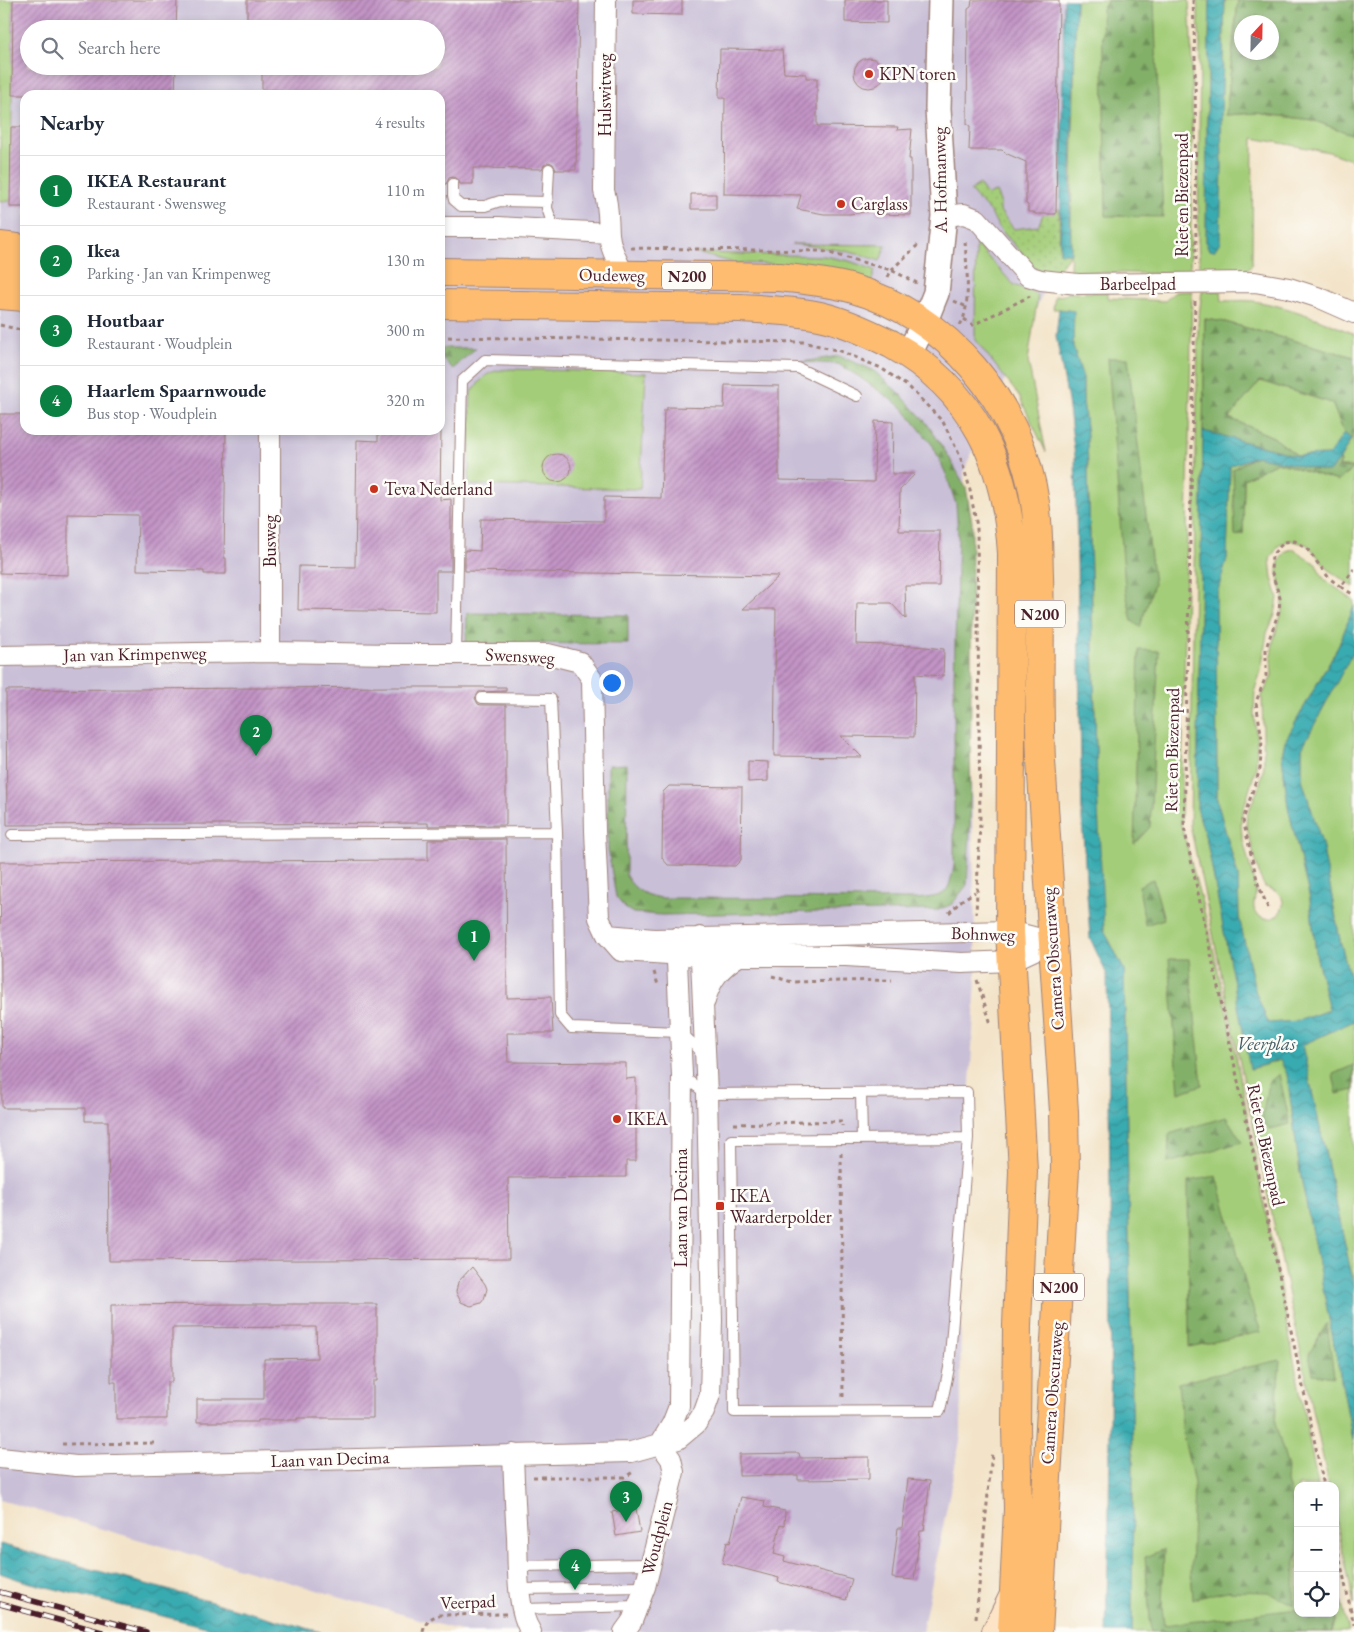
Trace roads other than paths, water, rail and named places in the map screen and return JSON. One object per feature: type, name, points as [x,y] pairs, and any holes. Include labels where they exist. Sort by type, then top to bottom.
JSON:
[{"type":"main road","points":[[0,246],[20,248]]},
{"type":"main road","points":[[0,268],[20,269]]},
{"type":"main road","name":"Oudeweg","points":[[445,272],[779,277],[816,281],[851,288],[879,298],[924,324]]},
{"type":"main road","points":[[0,295],[20,297]]},
{"type":"main road","name":"Oudeweg","points":[[445,304],[647,306],[774,310],[841,322],[877,337],[909,354]]},
{"type":"main road","name":"Camera Obscuraweg","points":[[924,324],[949,341],[962,353],[994,393],[1020,443],[1032,486],[1037,519],[1040,621],[1039,724],[1064,1112],[1065,1169],[1038,1632]]},
{"type":"main road","name":"Camera Obscuraweg","points":[[909,354],[948,386],[972,417],[985,440],[997,469],[1008,511],[1012,553],[1010,932],[1023,1171],[1016,1345],[1018,1509],[1014,1597],[996,1632]]},
{"type":"main road","points":[[1012,1632],[1014,1597]]},
{"type":"street","name":"Hulswitweg","points":[[606,0],[604,191],[608,204],[603,238],[624,275]]},
{"type":"street","name":"A. Hofmanweg","points":[[909,354],[924,324],[936,293],[944,216],[938,108],[941,0]]},
{"type":"street","name":"Barbeelpad","points":[[944,216],[964,214],[978,219],[1028,276],[1051,282],[1078,284],[1255,282],[1289,288],[1320,298],[1354,313]]},
{"type":"street","points":[[445,227],[554,229],[603,238]]},
{"type":"street","name":"Busweg","points":[[270,435],[270,652]]},
{"type":"street","name":"Swensweg","points":[[270,652],[548,654],[580,662],[592,679],[594,832],[599,918],[608,935]]},
{"type":"street","name":"Jan van Krimpenweg","points":[[0,656],[270,652]]},
{"type":"street","name":"Bohnweg","points":[[608,935],[654,939],[677,956],[700,946],[1010,932],[1052,942]]},
{"type":"street","name":"Bohnweg","points":[[700,946],[739,956],[846,956],[962,963],[1011,961],[1052,942]]},
{"type":"street","name":"Laan van Decima","points":[[0,1458],[76,1466],[631,1452],[678,1439],[696,1424],[704,1412],[710,1395],[708,1124],[700,946]]},
{"type":"street","name":"Laan van Decima","points":[[660,1444],[672,1424],[679,1406],[682,1075],[677,956]]},
{"type":"street","name":"Laan van Decima","points":[[703,1008],[708,988],[716,974],[739,956]]},
{"type":"street","name":"Woudplein","points":[[624,1632],[632,1621],[645,1587],[674,1472],[671,1459],[660,1444]]},
{"type":"street","points":[[513,1454],[518,1566],[520,1589],[526,1618]]},
{"type":"lane","points":[[549,170],[547,208],[554,229]]},
{"type":"lane","points":[[453,184],[452,196],[461,206],[485,206],[500,201],[548,202]]},
{"type":"lane","points":[[456,654],[462,380],[485,360],[798,368],[857,396]]},
{"type":"lane","points":[[482,698],[551,698],[557,832],[560,1015],[571,1028],[680,1032],[705,1055]]},
{"type":"lane","points":[[12,835],[557,832]]},
{"type":"lane","points":[[682,1075],[707,1094],[967,1092],[968,1138],[948,1368],[940,1411],[734,1412],[731,1140],[968,1138]]},
{"type":"lane","points":[[861,1093],[862,1139]]},
{"type":"lane","points":[[710,1263],[732,1273]]},
{"type":"lane","points":[[518,1566],[650,1564]]},
{"type":"lane","points":[[520,1589],[645,1587]]},
{"type":"lane","points":[[526,1618],[638,1606]]},
{"type":"water","points":[[1064,0],[1076,0],[1070,205],[1071,253],[1060,253]]},
{"type":"water","points":[[1210,0],[1225,0],[1221,115],[1220,242],[1214,251],[1209,250],[1206,242]]},
{"type":"water","points":[[1059,309],[1074,311],[1073,346],[1083,378],[1087,437],[1097,788],[1104,930],[1124,970],[1133,1459],[1132,1632],[1106,1632],[1111,1304],[1107,975],[1090,938],[1082,819],[1075,456],[1068,401],[1056,336]]},
{"type":"water","name":"Veerplas","points":[[1203,431],[1298,456],[1329,455],[1344,433],[1351,439],[1340,459],[1329,472],[1256,456],[1230,466],[1227,558],[1216,597],[1217,801],[1238,876],[1239,917],[1255,990],[1268,1023],[1298,1021],[1329,1010],[1316,954],[1310,899],[1288,807],[1282,755],[1285,741],[1339,645],[1354,606],[1354,650],[1302,748],[1302,779],[1322,844],[1340,940],[1354,994],[1354,1021],[1302,1045],[1354,1286],[1354,1445],[1300,1172],[1287,1074],[1280,1060],[1250,1069],[1207,842],[1197,808]]},
{"type":"water","points":[[0,1544],[321,1632],[226,1632],[23,1581],[0,1573]]},
{"type":"railway","points":[[0,1592],[146,1632]]},
{"type":"railway","points":[[0,1604],[102,1632]]},
{"type":"place","name":"KPN toren","points":[[869,74]]},
{"type":"place","name":"Carglass","points":[[841,204]]},
{"type":"place","name":"Teva Nederland","points":[[374,489]]},
{"type":"place","name":"Ikea","points":[[256,756]]},
{"type":"place","name":"IKEA Restaurant","points":[[474,961]]},
{"type":"place","name":"IKEA","points":[[617,1119]]},
{"type":"place","name":"IKEA Waarderpolder","points":[[720,1206]]},
{"type":"place","name":"Houtbaar","points":[[626,1522]]},
{"type":"place","name":"Haarlem Spaarnwoude","points":[[575,1590]]}]
